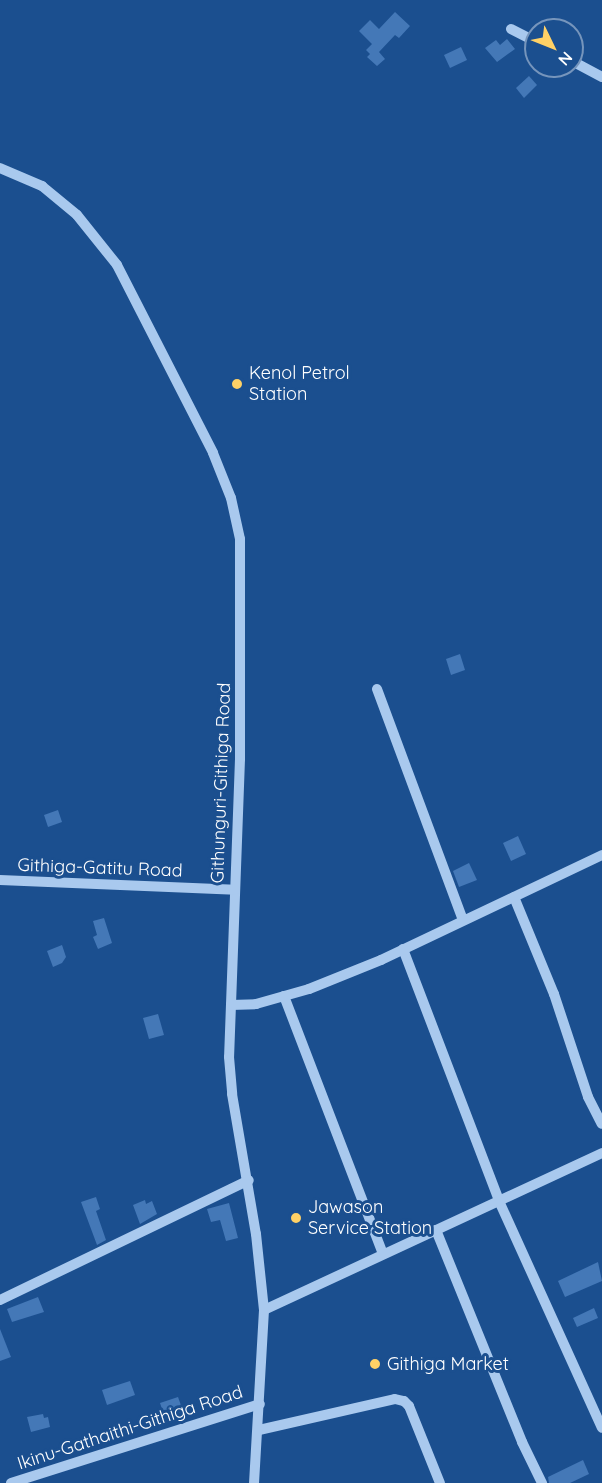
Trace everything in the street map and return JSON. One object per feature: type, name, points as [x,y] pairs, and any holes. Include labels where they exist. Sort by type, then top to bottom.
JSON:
[{"type":"street","points":[[511,29],[524,36]]},
{"type":"street","points":[[584,67],[602,77]]},
{"type":"street","name":"Githunguri-Githiga Road","points":[[0,168],[42,186],[51,193],[77,215],[117,264],[187,401],[231,498],[240,540],[242,580],[240,759],[229,1057],[232,1094],[249,1180],[264,1310],[259,1431],[254,1483]]},
{"type":"street","points":[[377,688],[463,920]]},
{"type":"street","points":[[231,1005],[256,1004],[309,989],[403,949],[602,855]]},
{"type":"street","name":"Githiga-Gatitu Road","points":[[0,880],[235,890]]},
{"type":"street","points":[[514,897],[554,994],[588,1097],[602,1124]]},
{"type":"street","points":[[403,949],[499,1201],[602,1428]]},
{"type":"street","points":[[284,996],[383,1254]]},
{"type":"street","points":[[264,1310],[602,1153]]},
{"type":"street","points":[[0,1300],[249,1180]]},
{"type":"street","points":[[436,1230],[522,1442],[542,1483]]},
{"type":"street","points":[[259,1431],[395,1399],[404,1401],[409,1406],[440,1483]]},
{"type":"street","name":"Ikinu-Gathaithi-Githiga Road","points":[[11,1483],[260,1404]]},
{"type":"building","points":[[395,12],[410,26],[399,38],[395,35],[379,52],[385,59],[377,66],[367,57],[370,54],[366,50],[372,44],[359,31],[370,20],[379,29]]},
{"type":"building","points":[[507,39],[515,49],[497,62],[485,48],[496,40],[500,45]]},
{"type":"building","points":[[461,47],[467,60],[450,68],[444,55]]},
{"type":"building","points":[[527,78],[531,78],[537,85],[524,98],[516,88]]},
{"type":"building","points":[[460,654],[465,670],[451,675],[446,659]]},
{"type":"building","points":[[58,810],[62,822],[48,827],[44,815]]},
{"type":"building","points":[[518,836],[526,854],[511,861],[503,843]]},
{"type":"building","points":[[469,863],[477,880],[459,887],[453,871]]},
{"type":"building","points":[[104,918],[112,943],[98,949],[93,937],[97,935],[93,921]]},
{"type":"building","points":[[62,945],[66,957],[62,963],[53,967],[47,951]]},
{"type":"building","points":[[158,1014],[164,1035],[149,1039],[143,1018]]},
{"type":"building","points":[[96,1197],[100,1209],[96,1211],[106,1240],[97,1245],[81,1202]]},
{"type":"building","points":[[145,1200],[146,1204],[152,1201],[157,1214],[140,1224],[133,1205]]},
{"type":"building","points":[[229,1203],[238,1238],[226,1241],[220,1220],[211,1222],[207,1209]]},
{"type":"building","points":[[598,1262],[602,1281],[565,1297],[558,1281]]},
{"type":"building","points":[[38,1297],[44,1312],[12,1322],[7,1309]]},
{"type":"building","points":[[594,1308],[598,1318],[577,1327],[573,1318]]},
{"type":"building","points":[[0,1329],[11,1357],[0,1361]]},
{"type":"building","points":[[130,1381],[135,1395],[107,1405],[102,1390]]},
{"type":"building","points":[[178,1397],[183,1411],[165,1418],[160,1403]]},
{"type":"building","points":[[43,1414],[44,1418],[48,1417],[50,1427],[31,1432],[27,1417]]},
{"type":"building","points":[[583,1460],[589,1474],[570,1483],[549,1483],[548,1477]]},
{"type":"place","name":"Kenol Petrol Station","points":[[237,384]]},
{"type":"place","name":"Jawason Service Station","points":[[296,1218]]},
{"type":"place","name":"Githiga Market","points":[[375,1364]]}]
